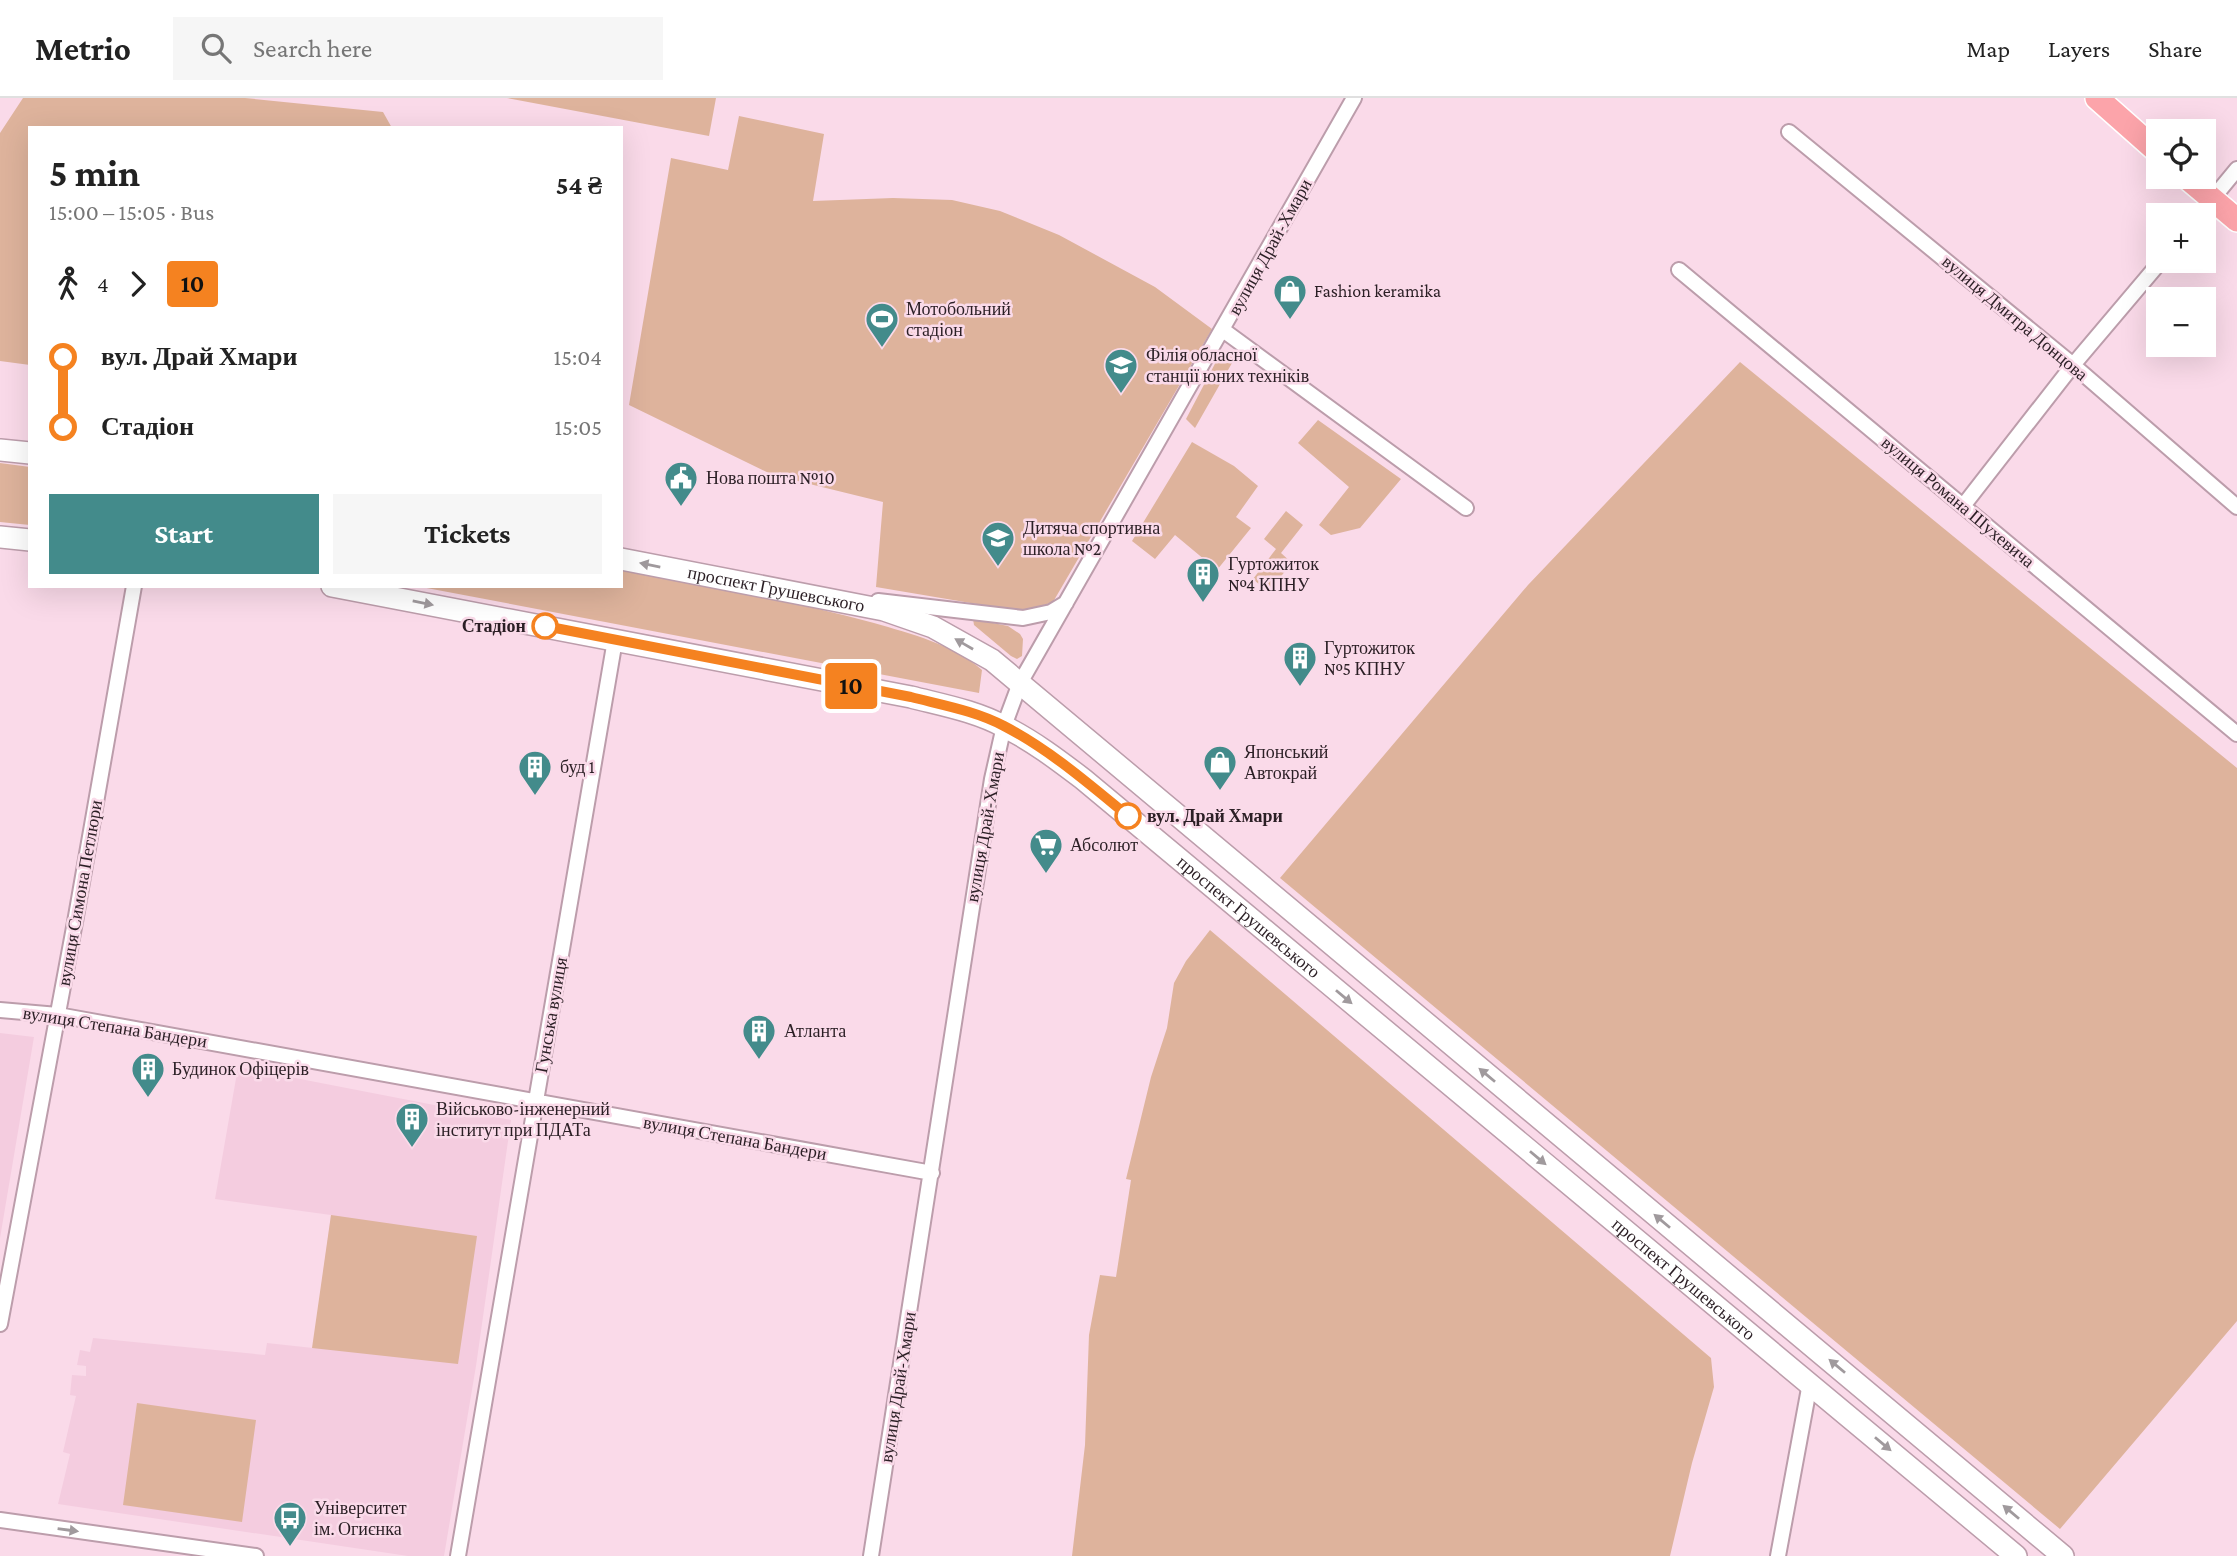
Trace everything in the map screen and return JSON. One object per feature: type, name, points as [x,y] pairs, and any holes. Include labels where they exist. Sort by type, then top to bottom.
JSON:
[{"type":"main road","points":[[2098,98],[2146,141]]},
{"type":"main road","points":[[2216,212],[2237,220]]},
{"type":"main road","points":[[0,450],[28,453]]},
{"type":"main road","points":[[0,537],[28,540]]},
{"type":"main road","name":"проспект Грушевського","points":[[623,559],[884,610],[933,627],[969,646],[1020,683],[2063,1556]]},
{"type":"main road","name":"проспект Грушевського","points":[[342,588],[911,697],[965,711],[1004,726],[1054,757],[1083,779],[2016,1556]]},
{"type":"street","name":"вулиця Драй-Хмари","points":[[871,1556],[973,894],[1004,726],[1020,683],[1354,98]]},
{"type":"street","name":"вулиця Дмитра Донцова","points":[[1789,132],[2073,365],[2237,508]]},
{"type":"street","points":[[2210,203],[2237,169]]},
{"type":"street","name":"вулиця Романа Шухевича","points":[[1679,270],[2237,734]]},
{"type":"street","points":[[1963,506],[2073,365],[2151,273]]},
{"type":"street","points":[[1223,330],[1466,508]]},
{"type":"street","name":"вулиця Симона Петлюри","points":[[0,1324],[134,588]]},
{"type":"street","points":[[808,595],[913,604],[1023,618],[1051,612],[1067,602]]},
{"type":"street","name":"Гунська вулиця","points":[[458,1556],[615,640]]},
{"type":"street","name":"вулиця Степана Бандери","points":[[0,1010],[58,1015],[932,1173]]},
{"type":"street","points":[[1779,1556],[1810,1382]]},
{"type":"street","points":[[0,1520],[256,1556]]},
{"type":"shaded area","points":[[23,98],[245,98],[383,112],[391,126],[28,126],[28,365],[0,361],[0,133]]},
{"type":"shaded area","points":[[507,98],[716,98],[709,136]]},
{"type":"shaded area","name":"Мотобольний стадіон","points":[[739,116],[824,134],[813,201],[893,198],[952,200],[1000,211],[1059,235],[1155,287],[1212,329],[1053,602],[1024,612],[876,587],[883,502],[773,475],[629,405],[671,158],[728,170]]},
{"type":"shaded area","points":[[1227,352],[1236,356],[1195,428],[1186,419],[1219,356]]},
{"type":"shaded area","points":[[1740,362],[2237,768],[2237,1321],[2060,1529],[1280,878],[1528,585]]},
{"type":"shaded area","points":[[1318,420],[1401,479],[1360,528],[1331,535],[1319,525],[1349,487],[1298,443]]},
{"type":"shaded area","points":[[1192,442],[1234,466],[1258,486],[1236,517],[1251,528],[1217,570],[1175,535],[1155,559],[1132,541]]},
{"type":"shaded area","points":[[0,463],[28,467],[28,525],[0,522]]},
{"type":"shaded area","points":[[1286,511],[1303,525],[1281,553],[1292,563],[1268,592],[1253,579],[1276,549],[1264,539]]},
{"type":"shaded area","points":[[623,570],[748,594],[874,623],[945,647],[982,670],[979,693],[427,588],[623,588]]},
{"type":"shaded area","points":[[973,619],[1008,626],[1020,634],[1023,639],[1022,656],[1017,659],[1011,656],[974,625]]},
{"type":"shaded area","points":[[1210,930],[1711,1358],[1714,1387],[1692,1463],[1670,1556],[1072,1556],[1085,1445],[1089,1335],[1100,1275],[1116,1277],[1131,1180],[1126,1179],[1151,1077],[1167,1028],[1174,983],[1186,961]]},
{"type":"shaded area","points":[[0,1033],[34,1037],[0,1238]]},
{"type":"shaded area","points":[[238,1067],[511,1120],[476,1366],[444,1556],[408,1556],[58,1504],[70,1454],[63,1452],[76,1396],[70,1395],[72,1375],[86,1376],[86,1366],[77,1365],[80,1350],[90,1352],[93,1338],[265,1355],[267,1343],[313,1348],[331,1215],[215,1199]]},
{"type":"shaded area","points":[[331,1215],[477,1236],[458,1364],[312,1348]]},
{"type":"shaded area","points":[[137,1403],[256,1420],[242,1522],[123,1505]]},
{"type":"bus line","name":"10","points":[[545,626],[911,697],[965,711],[1004,726],[1054,757],[1128,816]]},
{"type":"place","name":"Fashion keramika","points":[[1290,321]]},
{"type":"place","name":"Мотобольний стадіон","points":[[882,349]]},
{"type":"place","name":"Філія обласної станції юних техніків","points":[[1121,395]]},
{"type":"place","name":"Нова пошта №10","points":[[681,508]]},
{"type":"place","name":"Дитяча спортивна школа №2","points":[[998,568]]},
{"type":"place","name":"Гуртожиток №4 КПНУ","points":[[1203,604]]},
{"type":"place","name":"Стадіон","points":[[545,626]]},
{"type":"place","name":"Гуртожиток №5 КПНУ","points":[[1300,688]]},
{"type":"place","name":"Японський Автокрай","points":[[1220,792]]},
{"type":"place","name":"буд 1","points":[[535,797]]},
{"type":"place","name":"вул. Драй Хмари","points":[[1128,816]]},
{"type":"place","name":"Абсолют","points":[[1046,875]]},
{"type":"place","name":"Атланта","points":[[759,1061]]},
{"type":"place","name":"Будинок Офіцерів","points":[[148,1099]]},
{"type":"place","name":"Військово-інженерний інститут при ПДАТа","points":[[412,1149]]},
{"type":"place","name":"Університет ім. Огиєнка","points":[[290,1548]]}]
